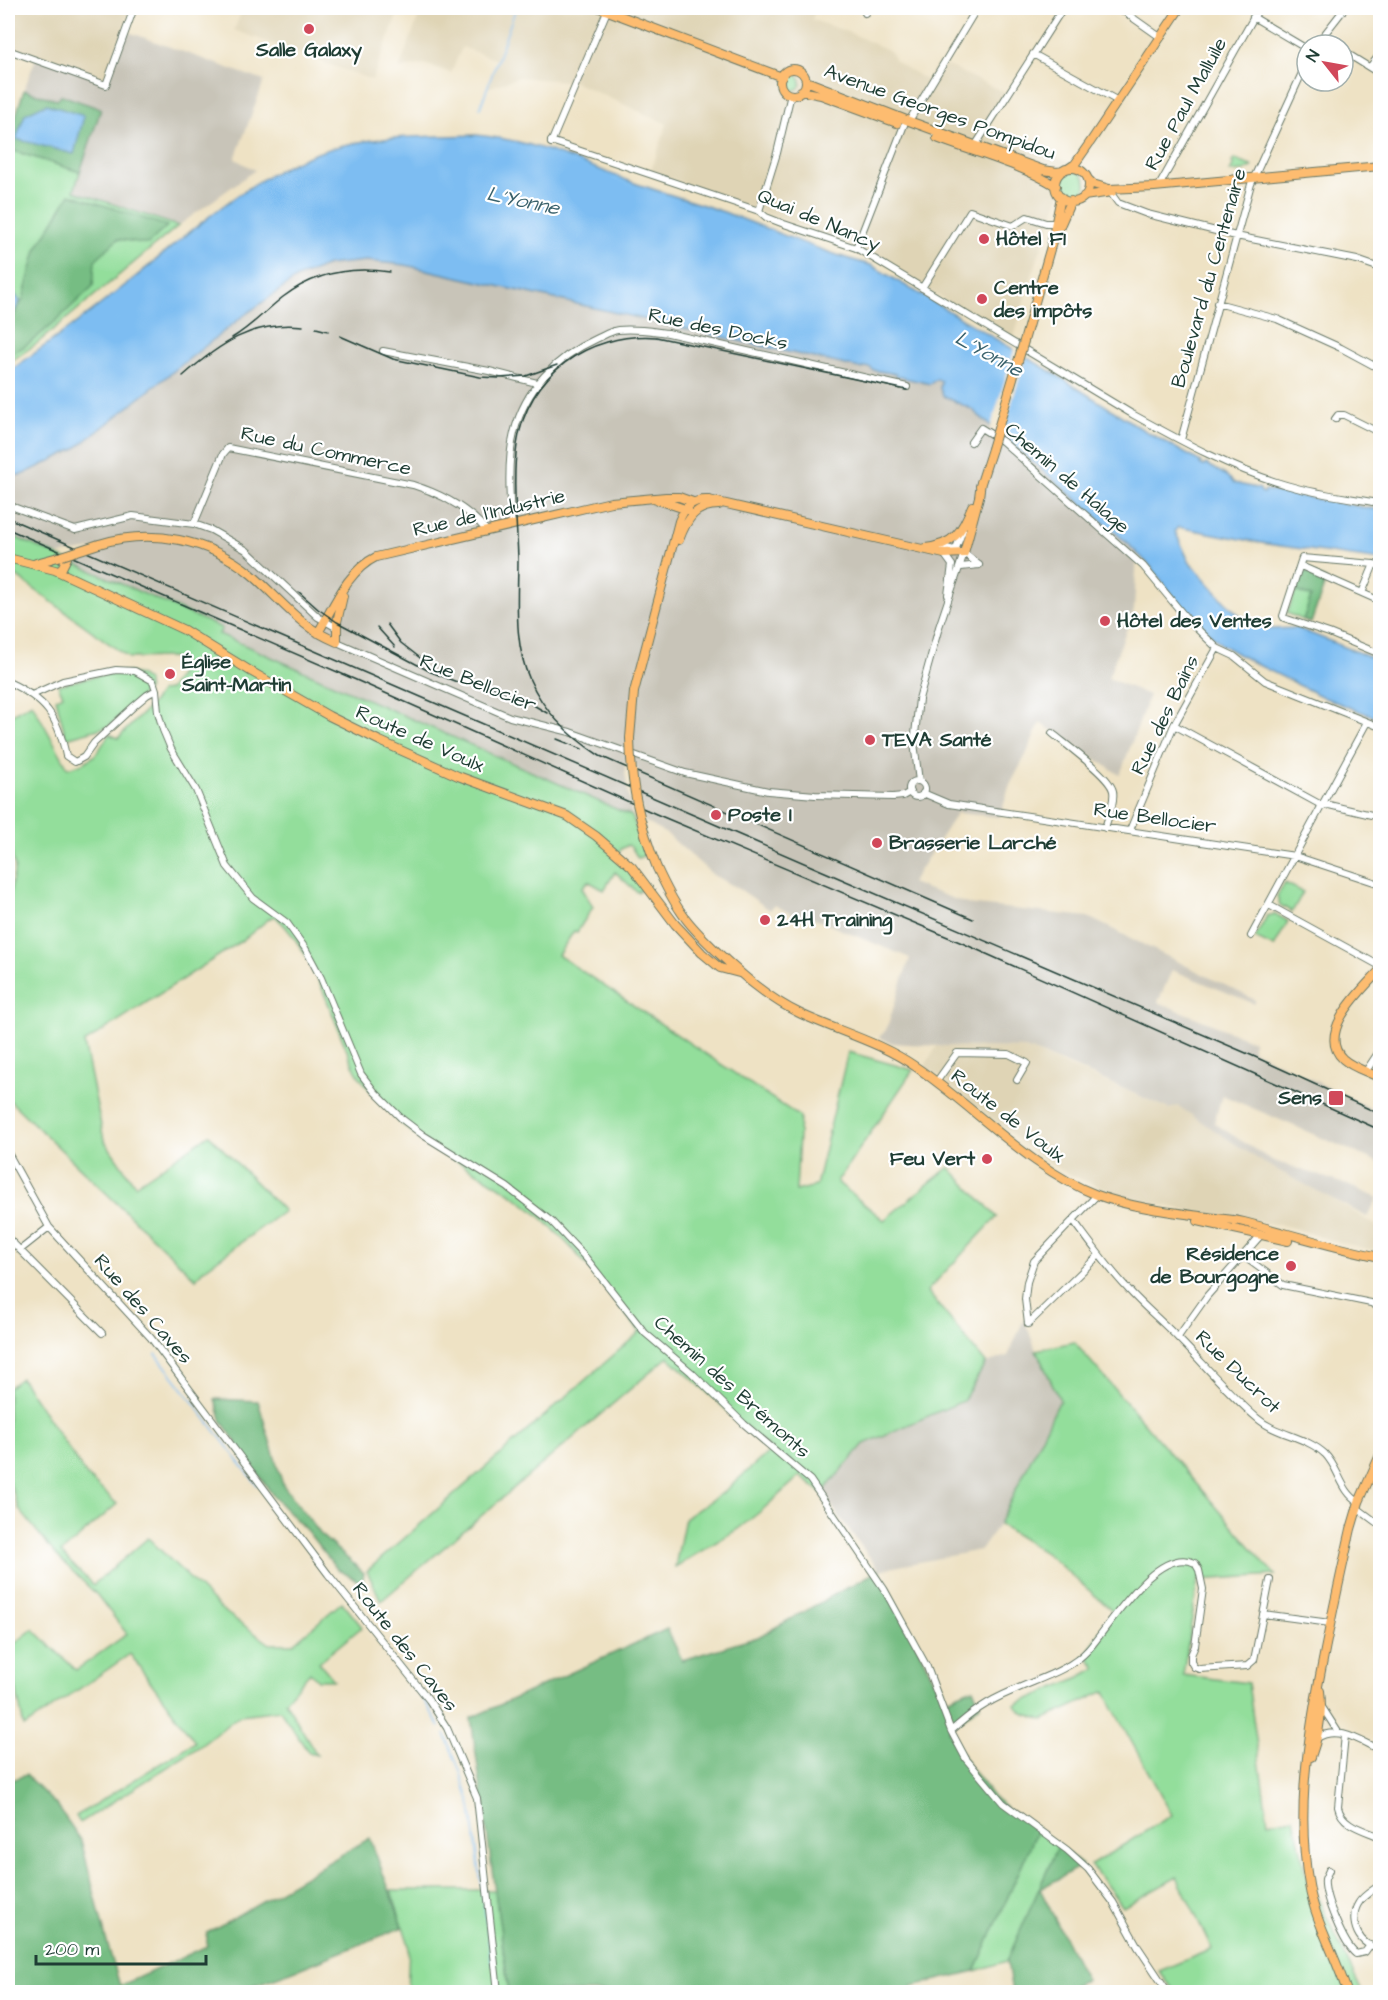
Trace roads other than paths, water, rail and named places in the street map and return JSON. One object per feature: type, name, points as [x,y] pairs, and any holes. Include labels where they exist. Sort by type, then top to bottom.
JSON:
[{"type":"main road","points":[[918,548],[940,546],[955,537],[965,523],[981,482],[1057,223],[1061,197],[1056,186],[1058,177],[1075,164],[1180,8]]},
{"type":"main road","points":[[604,9],[782,77]]},
{"type":"main road","points":[[797,70],[802,73],[806,81],[801,91],[791,94],[781,85],[782,77],[788,71],[797,70]]},
{"type":"main road","name":"Avenue Georges Pompidou","points":[[806,81],[1020,168],[1056,186]]},
{"type":"main road","name":"Avenue Georges Pompidou","points":[[801,91],[821,95],[1043,170],[1057,172],[1066,170]]},
{"type":"main road","points":[[1061,197],[1077,201],[1089,188],[1084,160],[1091,141]]},
{"type":"main road","points":[[1066,170],[1075,168],[1086,175],[1093,184],[1109,189],[1380,166]]},
{"type":"main road","points":[[1084,196],[1156,186]]},
{"type":"main road","points":[[1051,246],[1071,201]]},
{"type":"main road","points":[[654,499],[689,505],[709,500],[944,555],[958,552],[979,497],[981,482]]},
{"type":"main road","points":[[654,499],[666,497],[689,505]]},
{"type":"main road","name":"Rue de l'Industrie","points":[[318,633],[356,570],[376,557],[611,502],[654,499]]},
{"type":"main road","points":[[670,503],[679,521]]},
{"type":"main road","points":[[689,505],[679,521],[634,692],[630,738],[631,768],[638,815],[644,836],[675,903],[691,925],[739,973]]},
{"type":"main road","points":[[662,589],[689,505]]},
{"type":"main road","name":"Rue Bellocier","points":[[33,563],[67,556],[116,539],[152,536],[192,542],[223,554],[249,572],[300,620],[318,633],[337,642]]},
{"type":"main road","points":[[57,571],[67,556]]},
{"type":"main road","name":"Route de Voulx","points":[[8,558],[57,571],[184,630],[252,672],[352,728],[458,776],[572,819],[628,863],[681,931],[720,968],[739,973],[779,1002],[802,1014],[875,1043],[907,1060],[937,1081],[1042,1166],[1062,1179],[1097,1195],[1166,1211],[1197,1221],[1380,1263]]},
{"type":"main road","points":[[337,642],[337,628],[346,587]]},
{"type":"main road","points":[[1380,968],[1340,1019],[1335,1035],[1335,1046],[1343,1059],[1380,1078]]},
{"type":"main road","name":"Route de Voulx","points":[[1166,1211],[1244,1222],[1349,1251],[1380,1257]]},
{"type":"main road","points":[[1307,1769],[1317,1738],[1321,1714],[1319,1684],[1330,1623],[1358,1505],[1380,1455]]},
{"type":"main road","points":[[1321,1714],[1307,1769],[1302,1833],[1314,1907],[1347,1992]]},
{"type":"street","points":[[8,50],[106,85],[134,8]]},
{"type":"street","points":[[856,248],[906,123],[977,8]]},
{"type":"street","points":[[975,146],[1063,8]]},
{"type":"street","points":[[1119,8],[1160,37]]},
{"type":"street","name":"Rue Paul Malluile","points":[[1156,186],[1259,8]]},
{"type":"street","points":[[1324,33],[1345,8]]},
{"type":"street","name":"Quai de Nancy","points":[[604,9],[551,143],[759,211],[775,220],[856,248],[1132,414],[1181,440],[1279,483],[1380,503]]},
{"type":"street","points":[[1253,17],[1295,43]]},
{"type":"street","points":[[1033,54],[1118,101]]},
{"type":"street","points":[[1370,67],[1380,54]]},
{"type":"street","points":[[1355,58],[1380,74]]},
{"type":"street","name":"Boulevard du Centenaire","points":[[1181,440],[1253,177],[1295,88]]},
{"type":"street","points":[[759,211],[777,153],[791,94]]},
{"type":"street","points":[[1110,192],[1118,203],[1173,221],[1357,260],[1380,268]]},
{"type":"street","points":[[922,288],[969,211],[1013,226],[1023,218],[1057,223]]},
{"type":"street","points":[[1217,303],[1277,319],[1378,367],[1380,356]]},
{"type":"street","name":"Rue des Docks","points":[[512,525],[510,464],[512,442],[524,406],[537,383],[565,357],[586,343],[615,330],[634,329],[680,336],[907,387]]},
{"type":"street","points":[[383,351],[489,371],[537,383]]},
{"type":"street","points":[[1335,419],[1344,415],[1380,433]]},
{"type":"street","name":"Chemin de Halage","points":[[971,442],[981,428],[1002,441],[1143,566],[1187,619],[1217,648]]},
{"type":"street","name":"Rue du Commerce","points":[[194,524],[223,454],[228,448],[413,485],[435,492],[465,509],[487,531]]},
{"type":"street","points":[[8,505],[75,530],[133,516],[194,524],[211,530],[246,550],[318,616],[337,628]]},
{"type":"street","points":[[948,599],[952,565],[958,552],[965,523]]},
{"type":"street","points":[[940,546],[958,552],[979,565],[961,567]]},
{"type":"street","points":[[919,781],[911,784],[910,792],[916,796],[923,793],[924,786],[919,781],[914,743],[919,699],[948,599],[961,567],[958,552]]},
{"type":"street","points":[[944,555],[952,565]]},
{"type":"street","points":[[1362,593],[1377,565],[1302,558],[1283,617],[1380,654]]},
{"type":"street","points":[[1301,566],[1380,601]]},
{"type":"street","name":"Rue Bellocier","points":[[337,642],[510,717],[570,732],[674,770],[704,778],[768,791],[807,795],[893,797],[903,796],[910,792]]},
{"type":"street","points":[[1217,648],[1234,656],[1265,681],[1380,727]]},
{"type":"street","name":"Rue des Bains","points":[[1130,830],[1174,725],[1217,648]]},
{"type":"street","points":[[8,682],[32,695],[51,713],[59,729],[66,756],[75,762],[84,757],[94,743],[134,706],[156,690],[153,681],[129,669],[96,673],[63,681],[32,695]]},
{"type":"street","name":"Chemin des Brémonts","points":[[156,690],[158,712],[163,730],[171,749],[196,790],[227,866],[253,898],[287,923],[305,948],[321,978],[361,1074],[402,1119],[423,1135],[507,1187],[552,1222],[586,1257],[645,1333],[691,1372],[744,1424],[803,1473],[884,1589],[920,1654],[951,1731],[966,1760],[1003,1803],[1067,1850],[1088,1869],[1113,1902],[1138,1947],[1168,1992]]},
{"type":"street","points":[[1251,936],[1367,723]]},
{"type":"street","points":[[1174,725],[1323,806],[1329,805],[1380,817]]},
{"type":"street","points":[[1052,733],[1093,767],[1112,788],[1113,795],[1105,828]]},
{"type":"street","name":"Rue Bellocier","points":[[923,793],[949,804],[1295,856],[1380,884]]},
{"type":"street","points":[[1269,905],[1380,968]]},
{"type":"street","points":[[1366,1071],[1380,1050]]},
{"type":"street","points":[[937,1081],[957,1053],[1009,1054],[1027,1063],[1017,1080]]},
{"type":"street","name":"Rue des Caves","points":[[8,1153],[49,1227],[151,1338],[281,1513]]},
{"type":"street","points":[[1097,1195],[1034,1261],[1027,1282],[1025,1299],[1028,1323],[1099,1254]]},
{"type":"street","name":"Rue Ducrot","points":[[1074,1221],[1129,1290],[1259,1420],[1295,1436],[1327,1455],[1347,1491],[1380,1526]]},
{"type":"street","points":[[20,1250],[49,1227]]},
{"type":"street","points":[[1178,1337],[1207,1296],[1261,1235]]},
{"type":"street","points":[[8,1238],[102,1333]]},
{"type":"street","points":[[1242,1256],[1283,1285],[1371,1303],[1380,1308]]},
{"type":"street","name":"Route des Caves","points":[[281,1513],[429,1700],[447,1728],[477,1798],[498,1992]]},
{"type":"street","points":[[951,1731],[974,1710],[1065,1667],[1088,1651],[1121,1607],[1141,1585],[1163,1567],[1176,1560],[1188,1559],[1195,1563],[1203,1589],[1195,1646],[1191,1655],[1194,1667],[1199,1669],[1252,1664],[1270,1580]]},
{"type":"street","points":[[1263,1614],[1330,1623]]},
{"type":"street","points":[[1321,1714],[1336,1732]]},
{"type":"street","points":[[1317,1738],[1327,1732],[1336,1732],[1380,1750]]},
{"type":"street","points":[[1345,1735],[1339,1812],[1348,1823],[1380,1837]]},
{"type":"street","points":[[1329,1870],[1325,1880],[1328,1896],[1345,1940],[1356,1954],[1365,1952],[1370,1945]]},
{"type":"street","points":[[1380,1886],[1364,1896],[1354,1914],[1354,1926],[1358,1932],[1370,1945],[1380,1947]]},
{"type":"water","points":[[46,104],[84,116],[74,154],[16,139],[25,114]]},
{"type":"water","name":"L'Yonne","points":[[476,135],[516,141],[554,152],[640,185],[721,211],[814,247],[871,265],[1060,377],[1142,429],[1201,462],[1200,464],[1204,466],[1206,464],[1221,472],[1234,483],[1260,489],[1264,493],[1265,490],[1380,510],[1380,560],[1267,544],[1178,527],[1175,531],[1189,561],[1225,602],[1246,621],[1270,629],[1297,628],[1380,661],[1380,719],[1325,698],[1222,645],[1182,608],[1151,567],[1125,541],[971,409],[943,396],[940,389],[941,381],[937,379],[930,384],[871,368],[864,367],[863,369],[405,265],[366,261],[328,265],[297,278],[242,317],[75,449],[24,474],[8,477],[8,372],[128,283],[229,202],[256,183],[284,168],[313,154],[344,145],[393,138]]},
{"type":"water","points":[[8,285],[20,301],[8,322]]},
{"type":"waterway","points":[[480,108],[516,8]]},
{"type":"waterway","points":[[156,1354],[257,1485]]},
{"type":"waterway","points":[[398,1666],[426,1703],[440,1727]]},
{"type":"waterway","points":[[445,1734],[471,1806],[492,1965]]},
{"type":"railway","points":[[232,338],[283,297],[307,282],[347,271],[390,272]]},
{"type":"railway","points":[[183,376],[209,354],[237,337],[268,327],[303,326]]},
{"type":"railway","points":[[316,328],[328,331]]},
{"type":"railway","points":[[340,336],[393,359],[480,377],[526,376],[557,365]]},
{"type":"railway","points":[[907,390],[656,337],[631,337],[607,342],[565,363],[547,379],[533,398],[523,420],[517,445],[515,487],[519,636],[530,680],[543,703],[569,732],[600,756],[973,919]]},
{"type":"railway","points":[[8,518],[1253,1056],[1380,1114]]},
{"type":"railway","points":[[8,529],[356,680],[656,814],[962,943],[1380,1130]]},
{"type":"railway","points":[[299,592],[337,622],[431,672],[457,682],[498,689]]},
{"type":"railway","points":[[387,624],[401,643],[424,661]]},
{"type":"railway","points":[[377,627],[395,647]]},
{"type":"railway","points":[[490,687],[518,696],[547,713]]},
{"type":"railway","points":[[557,739],[582,749]]},
{"type":"place","name":"Salle Galaxy","points":[[309,29]]},
{"type":"place","name":"Hôtel F1","points":[[984,239]]},
{"type":"place","name":"Centre des impôts","points":[[982,299]]},
{"type":"place","name":"Hôtel des Ventes","points":[[1105,621]]},
{"type":"place","name":"Église Saint-Martin","points":[[170,674]]},
{"type":"place","name":"TEVA Santé","points":[[870,740]]},
{"type":"place","name":"Poste I","points":[[716,815]]},
{"type":"place","name":"Brasserie Larché","points":[[877,843]]},
{"type":"place","name":"24H Training","points":[[765,920]]},
{"type":"place","name":"Sens","points":[[1336,1098]]},
{"type":"place","name":"Feu Vert","points":[[987,1159]]},
{"type":"place","name":"Résidence de Bourgogne","points":[[1291,1266]]}]
